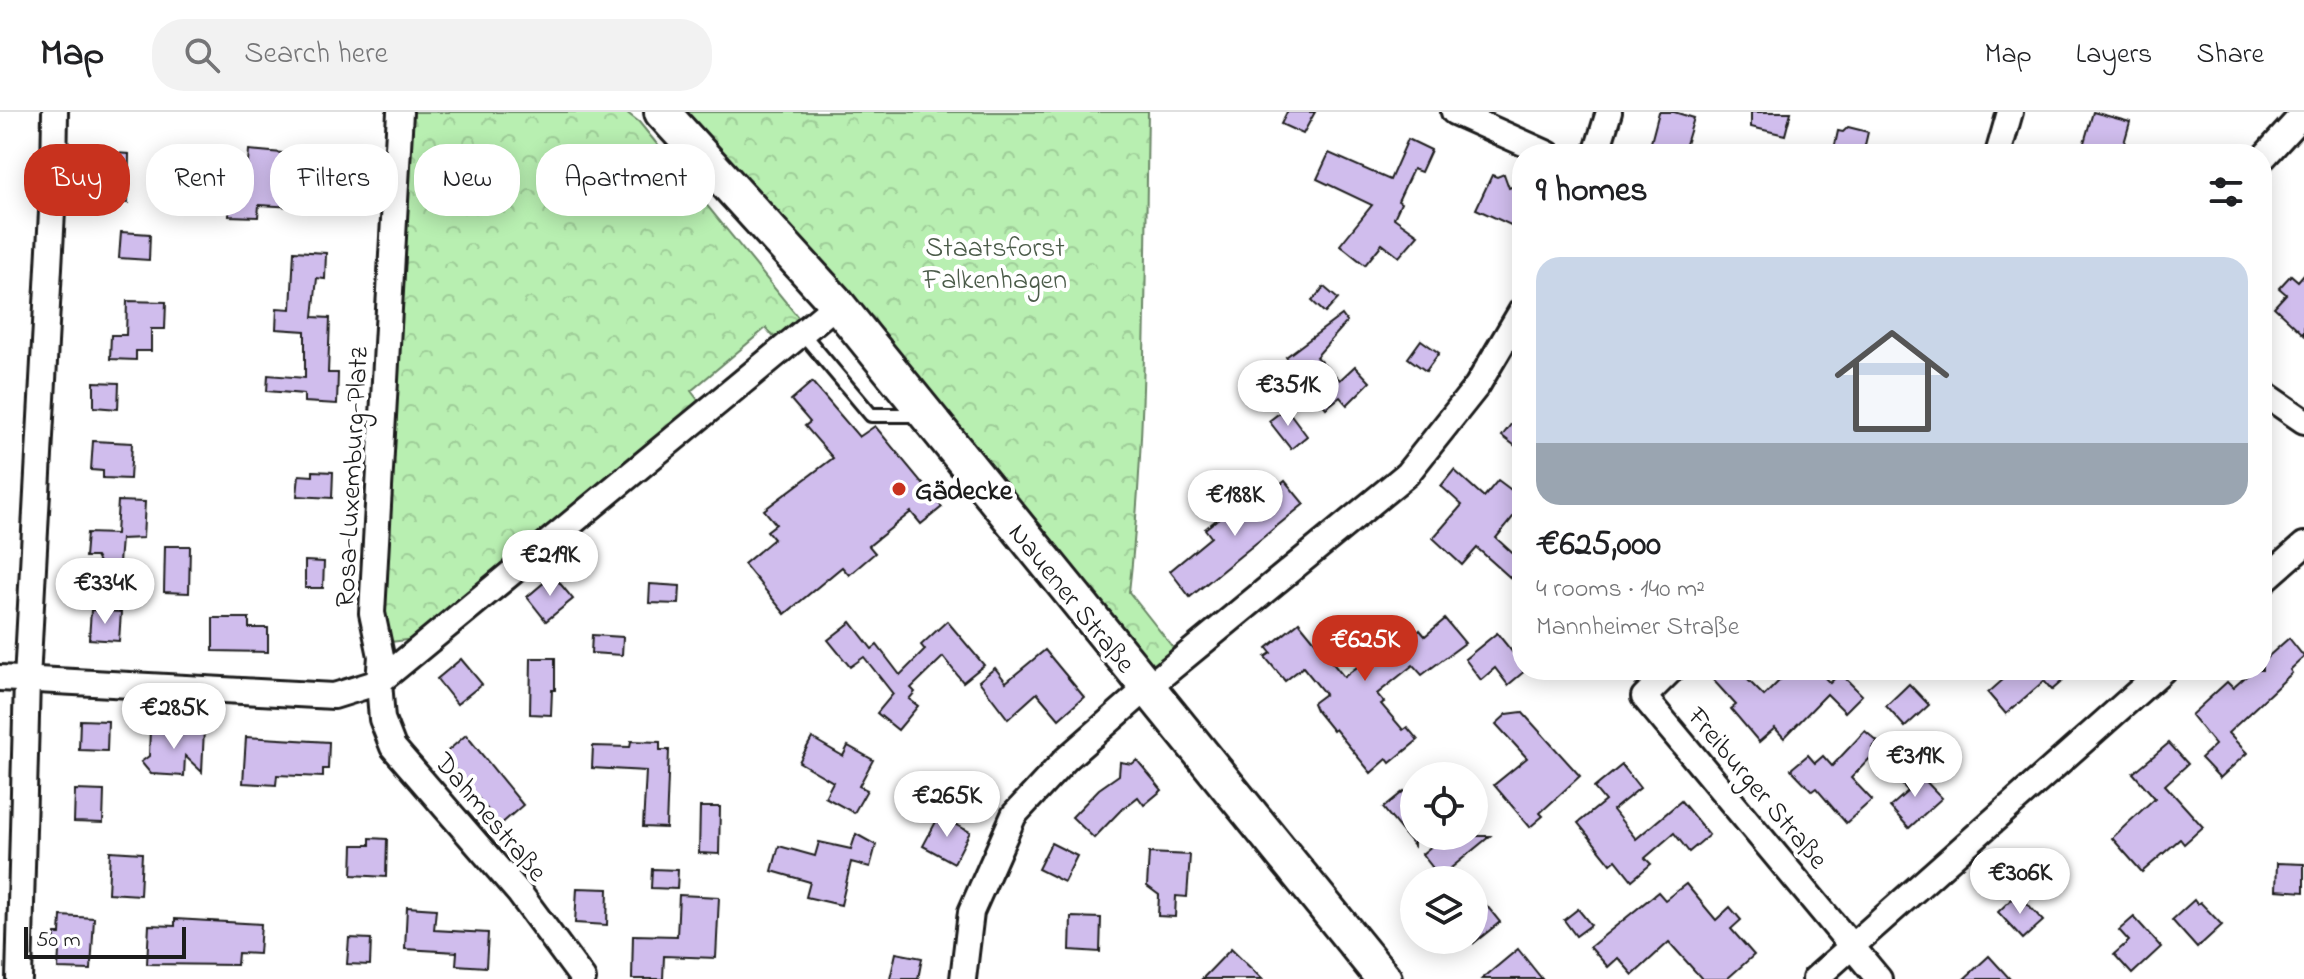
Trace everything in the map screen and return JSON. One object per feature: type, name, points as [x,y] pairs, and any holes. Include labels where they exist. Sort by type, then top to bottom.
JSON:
[{"type":"main road","name":"Nauener Straße","points":[[662,112],[837,304],[1384,979]]},
{"type":"street","points":[[19,979],[27,680],[55,112]]},
{"type":"street","name":"Rosa-Luxemburg-Platz","points":[[379,682],[381,656],[372,613],[400,112]]},
{"type":"street","points":[[1454,112],[1526,144]]},
{"type":"street","points":[[1599,144],[1609,112]]},
{"type":"street","points":[[2001,144],[2010,112]]},
{"type":"street","points":[[2272,148],[2304,113]]},
{"type":"street","points":[[0,678],[334,696],[379,682],[837,304]]},
{"type":"street","points":[[963,979],[971,912],[1014,815],[1066,759],[1147,688],[1407,474],[1477,386],[1512,327]]},
{"type":"street","points":[[2272,399],[2304,421]]},
{"type":"street","points":[[2272,573],[2304,545]]},
{"type":"street","name":"Freiburger Straße","points":[[1661,680],[1644,697],[1852,945]]},
{"type":"street","points":[[1815,979],[2152,680]]},
{"type":"street","name":"Dahmestraße","points":[[379,682],[382,719],[393,747],[520,894],[583,979]]},
{"type":"street","points":[[1852,945],[1879,979]]},
{"type":"lane","points":[[803,334],[871,415],[926,415]]},
{"type":"green space","points":[[408,112],[626,112],[657,144],[536,144],[536,216],[715,215],[802,322],[778,342],[766,328],[691,391],[701,404],[414,639],[391,642],[377,627]]},
{"type":"green space","name":"Staatsforst Falkenhagen","points":[[662,112],[1148,112],[1142,412],[1129,592],[1182,659],[1147,688],[715,175],[715,144],[689,144]]},
{"type":"building","points":[[1287,112],[1315,112],[1303,134],[1281,124]]},
{"type":"building","points":[[1659,112],[1674,112],[1694,118],[1686,144],[1651,144]]},
{"type":"building","points":[[1751,112],[1791,112],[1785,135],[1751,127]]},
{"type":"building","points":[[2093,112],[2130,122],[2124,144],[2084,144]]},
{"type":"building","points":[[1848,127],[1868,132],[1865,144],[1835,144],[1838,131],[1843,132]]},
{"type":"building","points":[[1408,139],[1431,150],[1421,172],[1413,169],[1398,201],[1401,203],[1394,218],[1418,235],[1399,257],[1382,244],[1365,265],[1340,245],[1372,205],[1317,179],[1329,153],[1390,180]]},
{"type":"building","points":[[254,150],[270,152],[270,206],[259,205],[258,217],[229,216],[254,216]]},
{"type":"building","points":[[1504,174],[1509,188],[1512,187],[1512,226],[1476,209],[1492,175],[1497,177]]},
{"type":"building","points":[[121,232],[150,234],[149,260],[119,258]]},
{"type":"building","points":[[294,251],[326,253],[325,279],[317,278],[313,317],[330,318],[328,373],[338,373],[337,404],[304,402],[304,394],[267,391],[268,375],[305,378],[305,331],[276,329],[277,308],[291,309]]},
{"type":"building","points":[[2304,274],[2304,335],[2274,307],[2286,294],[2279,288],[2291,275],[2298,281]]},
{"type":"building","points":[[1324,287],[1338,299],[1325,313],[1312,301]]},
{"type":"building","points":[[127,301],[166,302],[165,329],[151,329],[151,351],[136,351],[136,360],[110,359],[111,335],[126,335]]},
{"type":"building","points":[[1342,315],[1347,322],[1316,357],[1340,380],[1355,366],[1370,382],[1347,405],[1340,397],[1326,408],[1286,357]]},
{"type":"building","points":[[1421,340],[1439,353],[1426,371],[1408,358]]},
{"type":"building","points":[[94,382],[119,383],[118,409],[94,407]]},
{"type":"building","points":[[812,382],[859,437],[875,426],[942,507],[921,524],[911,512],[869,546],[875,553],[849,575],[842,567],[785,614],[744,564],[774,539],[767,531],[776,524],[764,510],[833,458],[805,426],[810,422],[791,400]]},
{"type":"building","points":[[1286,408],[1307,436],[1291,449],[1269,421]]},
{"type":"building","points":[[1512,423],[1512,444],[1502,436]]},
{"type":"building","points":[[93,441],[132,443],[130,479],[103,478],[103,471],[91,470]]},
{"type":"building","points":[[1454,470],[1484,497],[1498,480],[1512,490],[1512,518],[1496,538],[1512,553],[1512,579],[1477,548],[1462,565],[1433,538],[1462,505],[1441,486]]},
{"type":"building","points":[[313,471],[333,472],[332,498],[297,496],[299,475],[313,476]]},
{"type":"building","points":[[1285,481],[1304,504],[1190,597],[1170,571],[1211,537],[1205,529],[1229,510],[1237,520]]},
{"type":"building","points":[[118,501],[145,502],[143,538],[121,539],[119,563],[109,563],[104,571],[96,557],[85,557],[87,533],[116,534]]},
{"type":"building","points":[[165,546],[190,546],[189,593],[164,592]]},
{"type":"building","points":[[305,561],[324,562],[323,588],[305,588]]},
{"type":"building","points":[[553,575],[573,599],[546,621],[527,597]]},
{"type":"building","points":[[650,584],[680,586],[679,604],[649,603]]},
{"type":"building","points":[[91,610],[121,612],[119,641],[89,639]]},
{"type":"building","points":[[213,618],[249,618],[249,628],[268,628],[268,652],[213,651]]},
{"type":"building","points":[[1395,618],[1411,638],[1420,630],[1425,636],[1445,619],[1465,643],[1422,675],[1413,665],[1377,694],[1384,702],[1381,704],[1403,730],[1407,727],[1418,740],[1390,763],[1387,759],[1371,773],[1316,710],[1313,703],[1325,694],[1303,667],[1285,681],[1265,657],[1271,653],[1267,648],[1299,622],[1344,677],[1370,657],[1359,644],[1385,622],[1387,625]]},
{"type":"building","points":[[947,621],[984,665],[963,682],[943,657],[911,688],[915,692],[909,699],[918,706],[898,730],[877,713],[893,694],[864,657],[850,667],[828,640],[851,622],[872,649],[877,645],[900,675],[925,650],[921,645]]},
{"type":"building","points":[[1497,633],[1512,652],[1514,680],[1508,685],[1495,668],[1481,680],[1465,659]]},
{"type":"building","points":[[592,635],[623,637],[622,655],[591,653]]},
{"type":"building","points":[[2289,638],[2304,657],[2290,670],[2292,673],[2228,733],[2247,753],[2220,778],[2201,758],[2215,745],[2191,715],[2227,682],[2233,688],[2242,680],[2272,680],[2272,653]]},
{"type":"building","points":[[1045,650],[1084,697],[1059,719],[1037,693],[1008,719],[979,681],[995,668],[1006,682]]},
{"type":"building","points":[[531,658],[555,658],[551,715],[530,714]]},
{"type":"building","points":[[461,659],[482,684],[457,704],[437,679]]},
{"type":"building","points":[[1713,680],[1748,680],[1764,696],[1780,680],[1827,680],[1830,683],[1833,680],[1847,680],[1862,695],[1845,712],[1827,694],[1784,738],[1775,728],[1759,742],[1731,709],[1736,705]]},
{"type":"building","points":[[2003,680],[2064,680],[2052,690],[2044,681],[2006,714],[1988,693]]},
{"type":"building","points":[[1909,684],[1929,705],[1905,727],[1886,706]]},
{"type":"building","points":[[1522,712],[1580,776],[1540,813],[1543,816],[1530,827],[1494,785],[1527,758],[1496,724],[1507,714]]},
{"type":"building","points":[[80,720],[108,721],[107,751],[79,750]]},
{"type":"building","points":[[150,728],[204,729],[202,772],[185,756],[184,776],[151,774],[141,762],[149,756]]},
{"type":"building","points":[[1865,731],[1878,742],[1872,748],[1876,752],[1851,778],[1872,800],[1846,823],[1816,788],[1812,791],[1791,769],[1808,755],[1815,763],[1823,756],[1832,766]]},
{"type":"building","points":[[466,735],[523,805],[500,825],[443,755]]},
{"type":"building","points":[[246,737],[329,742],[328,769],[323,769],[323,777],[277,775],[276,785],[243,783]]},
{"type":"building","points":[[812,738],[843,756],[848,746],[873,760],[859,786],[867,790],[854,813],[825,797],[833,782],[799,762]]},
{"type":"building","points":[[631,741],[660,742],[660,750],[669,750],[666,828],[643,827],[646,771],[592,768],[593,746],[630,747]]},
{"type":"building","points":[[2169,743],[2188,764],[2165,785],[2203,827],[2184,844],[2180,839],[2142,872],[2112,838],[2155,798],[2133,773]]},
{"type":"building","points":[[1137,760],[1162,790],[1144,805],[1138,797],[1094,838],[1072,817],[1099,789],[1119,775],[1120,762],[1132,764]]},
{"type":"building","points":[[1622,765],[1640,788],[1613,810],[1636,839],[1681,801],[1709,835],[1689,852],[1674,833],[1645,858],[1651,864],[1632,880],[1616,860],[1611,864],[1578,823],[1605,801],[1594,788]]},
{"type":"building","points":[[1914,769],[1942,798],[1909,828],[1890,807],[1908,791],[1899,781]]},
{"type":"building","points":[[75,790],[104,791],[103,823],[74,822]]},
{"type":"building","points":[[1400,794],[1400,829],[1383,808]]},
{"type":"building","points":[[700,807],[720,807],[719,854],[699,853]]},
{"type":"building","points":[[939,816],[970,832],[954,863],[923,846]]},
{"type":"building","points":[[856,834],[876,845],[870,867],[851,862],[841,905],[806,897],[810,882],[772,871],[779,846],[815,856],[819,842],[851,849]]},
{"type":"building","points":[[370,838],[387,839],[386,877],[352,875],[353,845],[370,845]]},
{"type":"building","points":[[1051,843],[1077,856],[1064,882],[1038,869]]},
{"type":"building","points":[[1427,850],[1473,850],[1453,866],[1431,866],[1422,854]]},
{"type":"building","points":[[110,851],[142,853],[140,895],[108,893]]},
{"type":"building","points":[[1149,853],[1190,855],[1187,897],[1176,896],[1175,917],[1158,916],[1159,895],[1147,886]]},
{"type":"building","points":[[2277,863],[2304,864],[2304,892],[2276,890]]},
{"type":"building","points":[[652,869],[678,870],[677,889],[651,888]]},
{"type":"building","points":[[1686,884],[1716,920],[1730,907],[1741,920],[1731,929],[1754,955],[1727,979],[1702,979],[1669,942],[1633,975],[1618,958],[1608,967],[1590,947],[1658,892],[1665,900]]},
{"type":"building","points":[[577,888],[608,889],[607,925],[575,923]]},
{"type":"building","points":[[2018,893],[2043,921],[2023,939],[1998,912]]},
{"type":"building","points":[[679,895],[719,897],[716,958],[664,956],[663,979],[632,979],[633,935],[677,936]]},
{"type":"building","points":[[2194,900],[2197,904],[2200,902],[2222,925],[2197,948],[2172,920]]},
{"type":"building","points":[[407,907],[436,909],[434,930],[488,933],[486,967],[456,965],[457,952],[405,949]]},
{"type":"building","points":[[1488,907],[1500,922],[1488,932]]},
{"type":"building","points":[[1578,909],[1591,925],[1576,936],[1564,920]]},
{"type":"building","points":[[61,916],[94,918],[91,970],[58,969],[59,951],[54,950],[55,934],[60,934]]},
{"type":"building","points":[[1071,917],[1101,918],[1100,952],[1070,950]]},
{"type":"building","points":[[2134,917],[2161,947],[2132,974],[2114,954],[2129,941],[2119,930]]},
{"type":"building","points":[[175,919],[261,924],[259,954],[238,953],[237,965],[147,964],[149,925],[175,926]]},
{"type":"building","points":[[349,938],[371,939],[370,965],[347,964]]},
{"type":"building","points":[[1231,949],[1262,979],[1202,979]]},
{"type":"building","points":[[1518,949],[1542,979],[1482,979]]},
{"type":"building","points":[[896,953],[922,958],[918,979],[890,979]]},
{"type":"building","points":[[1989,956],[2010,979],[1964,979]]},
{"type":"place","name":"Gädecke","points":[[899,489]]}]
